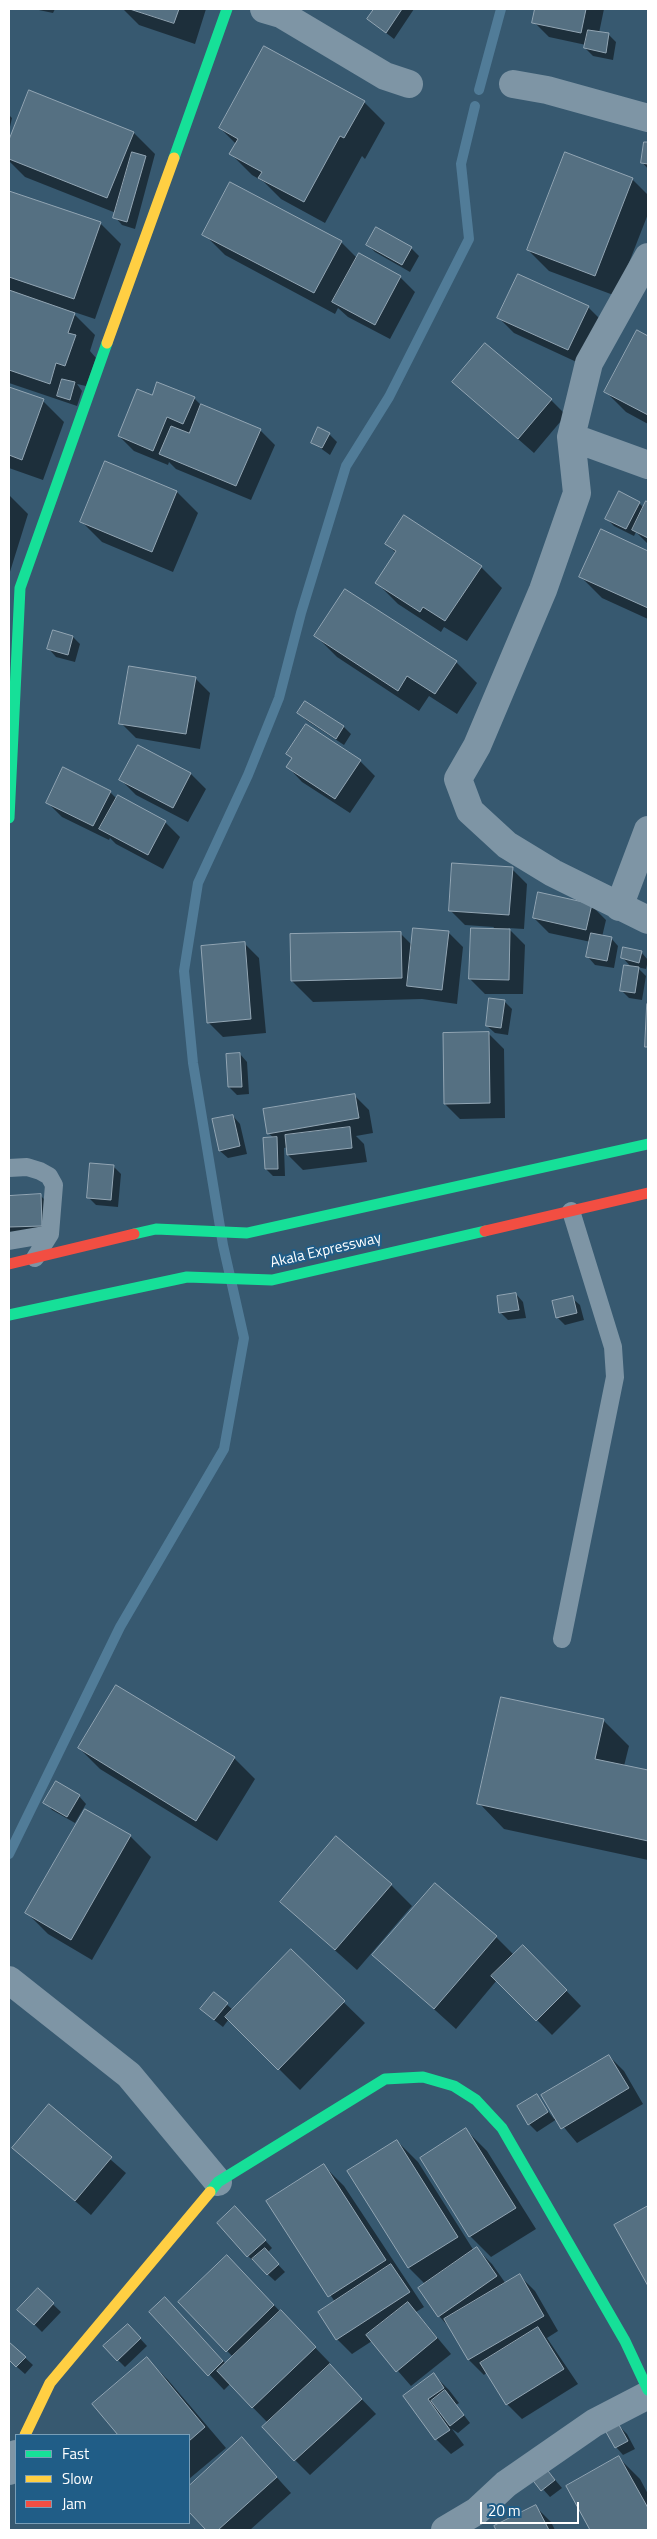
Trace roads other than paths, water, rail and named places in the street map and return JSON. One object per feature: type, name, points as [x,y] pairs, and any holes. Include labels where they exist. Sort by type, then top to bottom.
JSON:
[{"type":"street","points":[[9,818],[14,588],[227,9]]},
{"type":"street","points":[[264,9],[280,14],[385,76],[409,84]]},
{"type":"street","points":[[513,84],[547,90],[648,118]]},
{"type":"street","points":[[648,257],[589,363],[571,437],[577,493],[543,590],[477,746],[458,779],[470,811],[507,845],[553,873],[618,907],[648,920]]},
{"type":"street","points":[[571,437],[648,465]]},
{"type":"street","points":[[618,907],[648,830]]},
{"type":"street","points":[[9,1264],[156,1229],[247,1233],[648,1144]]},
{"type":"street","name":"Akala Expressway","points":[[9,1315],[187,1277],[272,1280],[648,1193]]},
{"type":"street","points":[[9,1980],[129,2076],[218,2182]]},
{"type":"street","points":[[25,2434],[50,2383],[218,2182],[385,2079],[423,2076],[454,2086],[476,2100],[502,2128],[625,2341],[648,2390]]},
{"type":"street","points":[[445,2530],[477,2511],[506,2484],[594,2423],[648,2394]]},
{"type":"street","points":[[9,2471],[15,2456]]},
{"type":"lane","points":[[9,1168],[27,1166],[49,1176],[54,1185],[50,1234],[35,1258]]},
{"type":"lane","points":[[562,1639],[615,1376],[613,1347],[571,1210]]},
{"type":"lane","points":[[9,1241],[50,1234]]},
{"type":"waterway","points":[[479,90],[501,9]]},
{"type":"waterway","points":[[9,1854],[120,1627],[224,1449],[244,1338],[223,1245],[193,1063],[184,971],[198,883],[248,775],[279,698],[301,613],[346,466],[389,397],[469,239],[461,164],[475,106]]}]
